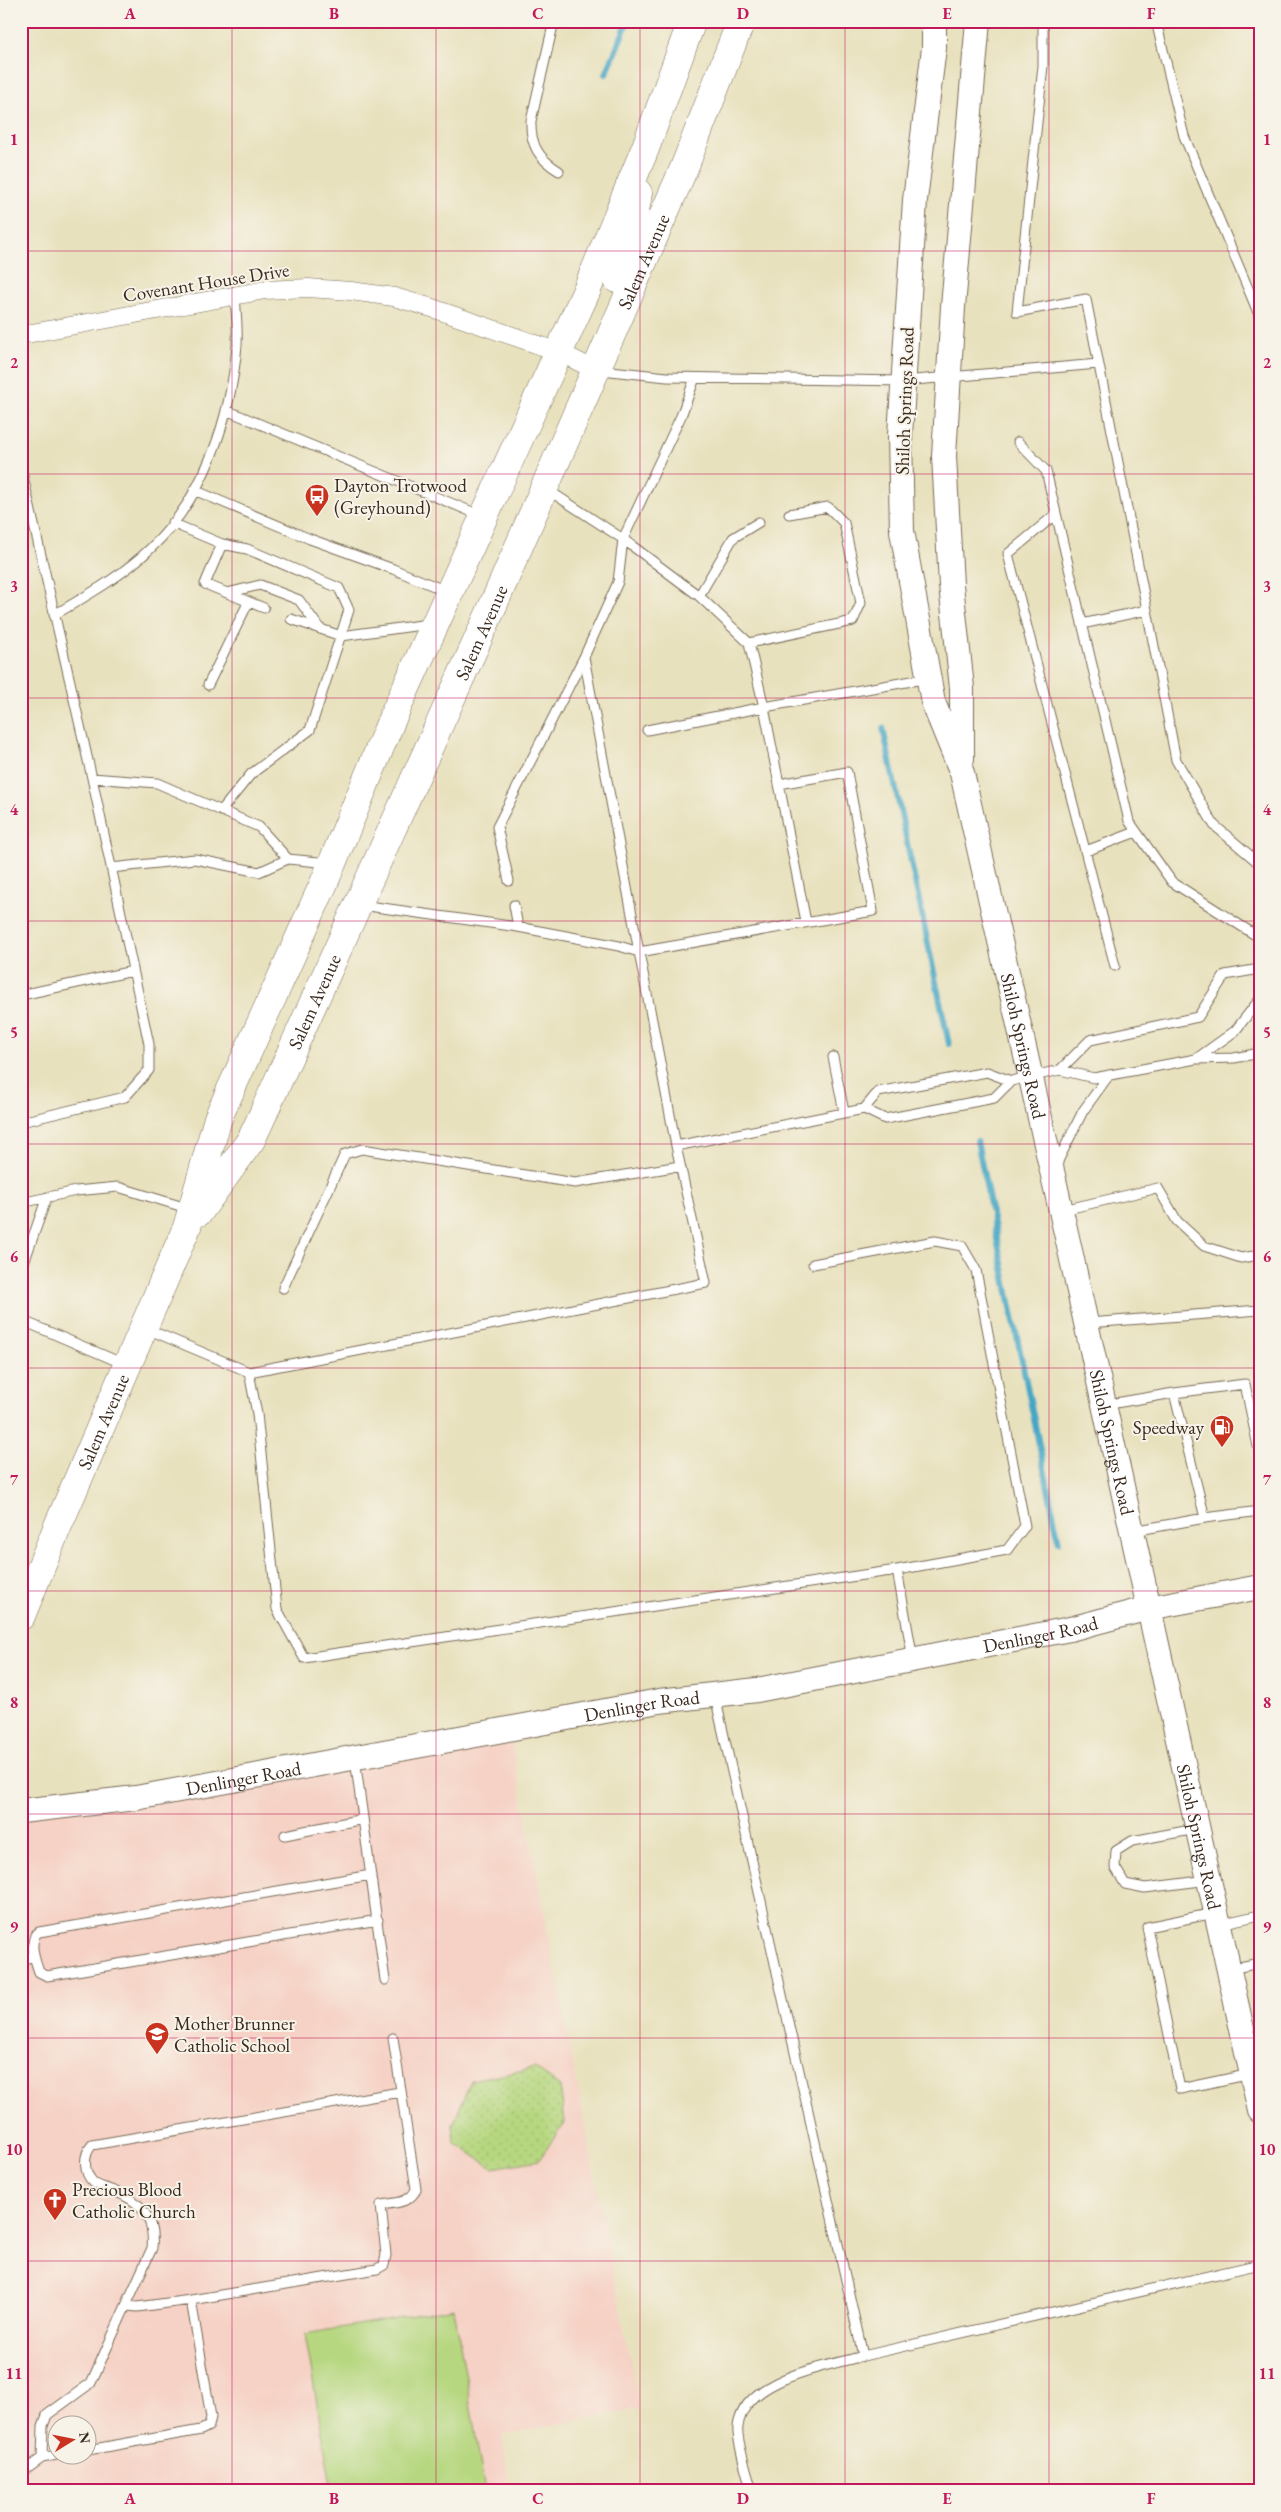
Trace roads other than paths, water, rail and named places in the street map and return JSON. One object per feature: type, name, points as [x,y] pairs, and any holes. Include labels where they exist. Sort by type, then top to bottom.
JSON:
[{"type":"main road","name":"Salem Avenue","points":[[24,1602],[190,1218],[218,1118],[332,864],[391,721],[437,624],[586,292],[644,149],[692,21]]},
{"type":"main road","name":"Salem Avenue","points":[[190,1218],[251,1140],[259,1123],[545,488],[684,168],[741,21]]},
{"type":"main road","name":"Shiloh Springs Road","points":[[934,21],[934,48],[915,200],[900,435],[902,531],[934,702],[962,773],[1021,1079],[1051,1174],[1060,1211],[1260,2110]]},
{"type":"main road","name":"Shiloh Springs Road","points":[[962,773],[962,688],[951,586],[944,456],[978,21]]},
{"type":"main road","points":[[595,370],[605,306],[628,255],[644,149]]},
{"type":"main road","points":[[259,1123],[267,1039],[320,916],[332,864]]},
{"type":"main road","name":"Denlinger Road","points":[[21,1811],[136,1798],[354,1756],[509,1730],[659,1701],[757,1690],[1070,1629],[1149,1608],[1260,1587]]},
{"type":"street","name":"Covenant House Drive","points":[[21,335],[264,290],[308,288],[394,297],[559,352],[595,370]]},
{"type":"lane","points":[[554,21],[531,121],[531,136],[538,154],[559,171]]},
{"type":"lane","points":[[1043,21],[1043,66],[1017,312],[1086,298],[1176,760],[1214,825],[1260,864]]},
{"type":"lane","points":[[1156,21],[1184,136],[1260,316]]},
{"type":"lane","points":[[54,615],[109,583],[152,548],[172,523],[194,490],[215,447],[233,378],[237,343],[235,295]]},
{"type":"lane","points":[[595,370],[695,378],[904,381],[949,379],[1098,364]]},
{"type":"lane","points":[[509,882],[497,827],[584,657],[618,582],[622,539],[681,416],[695,378]]},
{"type":"lane","points":[[226,410],[485,518]]},
{"type":"lane","points":[[1018,442],[1046,471],[1129,821],[1172,882],[1260,938]]},
{"type":"lane","points":[[21,468],[92,778],[149,1044],[149,1070],[125,1098],[21,1122]]},
{"type":"lane","points":[[545,488],[622,539],[699,596],[749,643],[780,784],[806,922]]},
{"type":"lane","points":[[194,490],[310,539],[393,569],[451,593]]},
{"type":"lane","points":[[749,643],[853,621],[861,603],[844,523],[828,507],[789,514]]},
{"type":"lane","points":[[1056,514],[1008,554],[1115,966]]},
{"type":"lane","points":[[699,596],[733,538],[759,522]]},
{"type":"lane","points":[[172,523],[222,544],[247,549],[339,588],[349,610],[310,730],[251,774],[220,811]]},
{"type":"lane","points":[[222,544],[205,584],[264,608]]},
{"type":"lane","points":[[227,593],[260,585],[299,600],[320,629]]},
{"type":"lane","points":[[208,685],[248,603]]},
{"type":"lane","points":[[1082,624],[1147,610]]},
{"type":"lane","points":[[292,619],[341,636],[437,624]]},
{"type":"lane","points":[[144,1328],[249,1372],[706,1283],[676,1146],[584,657]]},
{"type":"lane","points":[[647,730],[929,678]]},
{"type":"lane","points":[[358,905],[518,927],[619,946],[639,952],[873,911],[847,772],[780,784]]},
{"type":"lane","points":[[92,778],[157,783],[259,827],[288,859]]},
{"type":"lane","points":[[1086,851],[1136,832]]},
{"type":"lane","points":[[111,868],[195,859],[259,872],[288,859],[332,864]]},
{"type":"lane","points":[[514,905],[518,927]]},
{"type":"lane","points":[[1060,1070],[1090,1040],[1198,1017],[1225,975],[1260,969]]},
{"type":"lane","points":[[21,995],[133,971]]},
{"type":"lane","points":[[1196,1059],[1235,1031],[1260,999]]},
{"type":"lane","points":[[676,1146],[864,1109],[885,1120],[994,1098],[1021,1079],[1060,1070],[1094,1078],[1196,1059],[1234,1058],[1260,1052]]},
{"type":"lane","points":[[833,1057],[844,1112]]},
{"type":"lane","points":[[864,1109],[878,1092],[987,1072],[1021,1079]]},
{"type":"lane","points":[[1051,1174],[1084,1111],[1109,1075]]},
{"type":"lane","points":[[283,1288],[345,1154],[362,1149],[575,1183],[680,1166]]},
{"type":"lane","points":[[21,1203],[76,1190],[118,1187],[190,1218]]},
{"type":"lane","points":[[1060,1211],[1158,1188],[1176,1221],[1204,1246],[1241,1258],[1260,1255]]},
{"type":"lane","points":[[21,1271],[48,1197]]},
{"type":"lane","points":[[249,1372],[257,1414],[277,1609],[304,1658],[897,1570],[1007,1550],[1025,1526],[976,1270],[962,1246],[935,1241],[813,1264]]},
{"type":"lane","points":[[1085,1323],[1260,1310]]},
{"type":"lane","points":[[21,1320],[127,1366]]},
{"type":"lane","points":[[1104,1405],[1174,1393],[1246,1384],[1260,1456]]},
{"type":"lane","points":[[1174,1393],[1204,1518]]},
{"type":"lane","points":[[1132,1532],[1204,1518],[1260,1512]]},
{"type":"lane","points":[[897,1570],[913,1659]]},
{"type":"lane","points":[[715,1694],[863,2356]]},
{"type":"lane","points":[[354,1756],[385,1980]]},
{"type":"lane","points":[[285,1835],[363,1819]]},
{"type":"lane","points":[[1198,1828],[1132,1841],[1116,1851],[1115,1867],[1125,1884],[1145,1888],[1210,1880]]},
{"type":"lane","points":[[371,1875],[39,1932],[33,1940],[34,1956],[38,1972],[47,1976],[378,1920]]},
{"type":"lane","points":[[1252,2074],[1180,2088],[1147,1927],[1260,1915]]},
{"type":"lane","points":[[21,1960],[34,1956]]},
{"type":"lane","points":[[1229,1969],[1260,1963]]},
{"type":"lane","points":[[128,2306],[137,2307],[191,2300],[377,2269],[384,2265],[386,2256],[381,2205],[406,2200],[414,2196],[416,2189],[393,2038]]},
{"type":"lane","points":[[42,2458],[43,2426],[47,2414],[91,2383],[128,2306],[152,2248],[152,2226],[140,2205],[127,2196],[95,2184],[88,2176],[87,2150],[92,2145],[400,2092]]},
{"type":"lane","points":[[752,2491],[737,2428],[745,2404],[786,2377],[863,2356],[1260,2264]]},
{"type":"lane","points":[[98,2448],[201,2430],[209,2426],[211,2417],[191,2300]]},
{"type":"lane","points":[[21,2473],[42,2458],[48,2457]]},
{"type":"waterway","points":[[606,74],[628,21]]},
{"type":"waterway","points":[[883,728],[949,1044]]},
{"type":"waterway","points":[[977,1141],[1059,1542]]},
{"type":"place","name":"Dayton Trotwood (Greyhound)","points":[[317,517]]},
{"type":"place","name":"Speedway","points":[[1222,1448]]},
{"type":"place","name":"Mother Brunner Catholic School","points":[[157,2055]]},
{"type":"place","name":"Precious Blood Catholic Church","points":[[55,2221]]}]
